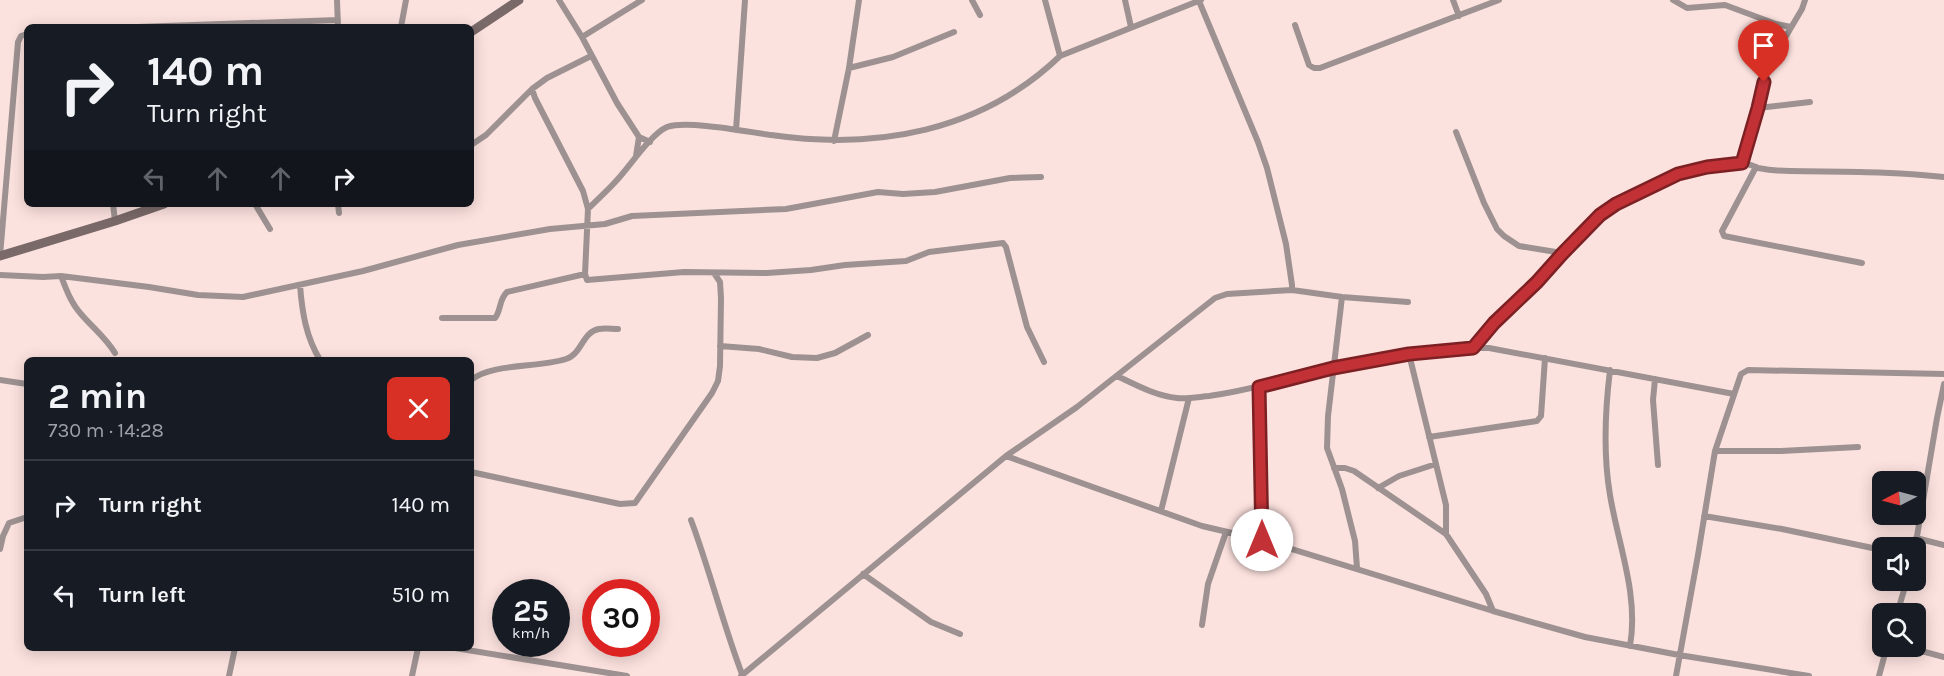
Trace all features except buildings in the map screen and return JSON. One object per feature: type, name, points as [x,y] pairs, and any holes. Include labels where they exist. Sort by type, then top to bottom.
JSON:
[{"type":"street","points":[[279,24],[338,23],[337,0]]},
{"type":"street","points":[[402,24],[406,0]]},
{"type":"street","points":[[474,30],[519,0]]},
{"type":"street","points":[[559,0],[582,37],[617,103],[639,137],[650,142]]},
{"type":"street","points":[[582,37],[642,0]]},
{"type":"street","points":[[736,130],[745,0]]},
{"type":"street","points":[[834,141],[849,68],[859,0]]},
{"type":"street","points":[[972,0],[980,15]]},
{"type":"street","points":[[1045,0],[1060,57]]},
{"type":"street","points":[[1125,0],[1131,27]]},
{"type":"street","points":[[1453,0],[1459,16]]},
{"type":"street","points":[[1295,25],[1310,65],[1314,68],[1331,64],[1499,0]]},
{"type":"street","points":[[1673,0],[1687,8],[1725,5],[1776,24],[1791,27]]},
{"type":"street","points":[[1742,163],[1764,82],[1773,58],[1805,0]]},
{"type":"street","points":[[588,209],[618,179],[636,156],[667,128],[678,125],[834,141],[903,135],[977,114],[1019,88],[1060,57],[1200,1],[1267,168],[1286,244],[1292,290]]},
{"type":"street","points":[[849,68],[893,57],[954,32]]},
{"type":"street","points":[[24,35],[18,42],[3,186],[0,256],[155,207]]},
{"type":"street","points":[[474,143],[486,135],[532,89],[547,78],[591,56]]},
{"type":"street","points":[[532,89],[583,192],[588,209],[586,279],[591,281],[704,271],[767,273],[906,261],[929,252],[1003,243],[1027,327],[1044,362]]},
{"type":"street","points":[[1758,108],[1810,102]]},
{"type":"street","points":[[1456,132],[1491,219],[1504,236],[1519,246],[1562,254]]},
{"type":"street","points":[[636,156],[639,137]]},
{"type":"street","points":[[1473,348],[1494,323],[1537,282],[1600,215],[1616,204],[1678,174],[1707,167],[1742,163],[1789,171],[1851,171],[1944,177]]},
{"type":"street","points":[[1756,167],[1722,231],[1724,236],[1862,263]]},
{"type":"street","points":[[0,275],[43,278],[61,276],[221,298],[243,297],[363,271],[458,245],[550,229],[605,224],[632,216],[786,209],[878,192],[903,194],[935,192],[1010,178],[1041,177]]},
{"type":"street","points":[[113,207],[115,221]]},
{"type":"street","points":[[257,207],[270,229]]},
{"type":"street","points":[[338,207],[339,213]]},
{"type":"street","points":[[474,472],[620,504],[635,502],[640,498],[718,381],[721,298],[720,282],[714,273]]},
{"type":"street","points":[[442,318],[495,318],[498,315],[503,295],[507,292],[585,274]]},
{"type":"street","points":[[61,276],[66,291],[79,312],[106,339],[115,353]]},
{"type":"street","points":[[300,285],[306,329],[318,357]]},
{"type":"street","points":[[691,520],[742,675],[1006,456],[1054,424],[1215,298],[1227,294],[1292,290],[1342,297],[1408,302]]},
{"type":"street","points":[[1342,297],[1328,416],[1327,448],[1342,489],[1355,541],[1358,568]]},
{"type":"street","points":[[474,378],[488,370],[566,359],[576,353],[591,332],[600,328],[618,329]]},
{"type":"street","points":[[720,346],[759,349],[792,357],[817,358],[835,353],[868,335]]},
{"type":"street","points":[[1117,376],[1157,394],[1189,398],[1259,387],[1333,368],[1409,354],[1489,348],[1734,394]]},
{"type":"street","points":[[1409,354],[1446,505],[1446,534]]},
{"type":"street","points":[[1429,436],[1537,421],[1541,416],[1543,404],[1545,358]]},
{"type":"street","points":[[1610,370],[1605,435],[1608,483],[1631,599],[1633,625],[1630,646]]},
{"type":"street","points":[[1676,676],[1715,451],[1741,374],[1748,370],[1944,374]]},
{"type":"street","points":[[1655,379],[1653,399],[1658,465]]},
{"type":"street","points":[[0,380],[24,384]]},
{"type":"street","points":[[1916,537],[1940,418],[1944,384]]},
{"type":"street","points":[[1259,387],[1262,540]]},
{"type":"street","points":[[1161,511],[1189,398]]},
{"type":"street","points":[[1715,451],[1781,451],[1858,447]]},
{"type":"street","points":[[1006,456],[1202,526],[1262,540],[1585,637],[1809,676]]},
{"type":"street","points":[[1378,488],[1399,476],[1436,464]]},
{"type":"street","points":[[1334,468],[1354,471],[1446,534],[1486,594],[1494,611]]},
{"type":"street","points":[[1704,516],[1782,528],[1872,548]]},
{"type":"street","points":[[0,549],[9,523],[24,518]]},
{"type":"street","points":[[1202,625],[1208,584],[1226,532]]},
{"type":"street","points":[[1926,540],[1944,544]]},
{"type":"street","points":[[863,574],[931,622],[960,634]]},
{"type":"street","points":[[230,676],[235,651]]},
{"type":"street","points":[[412,676],[417,651]]},
{"type":"street","points":[[473,651],[627,676]]},
{"type":"street","points":[[1926,652],[1944,657]]},
{"type":"street","points":[[1879,676],[1884,657]]},
{"type":"route","points":[[1262,540],[1259,387],[1319,371],[1409,354],[1473,348],[1494,323],[1537,282],[1600,215],[1616,204],[1678,174],[1707,167],[1742,163],[1764,82]]}]
